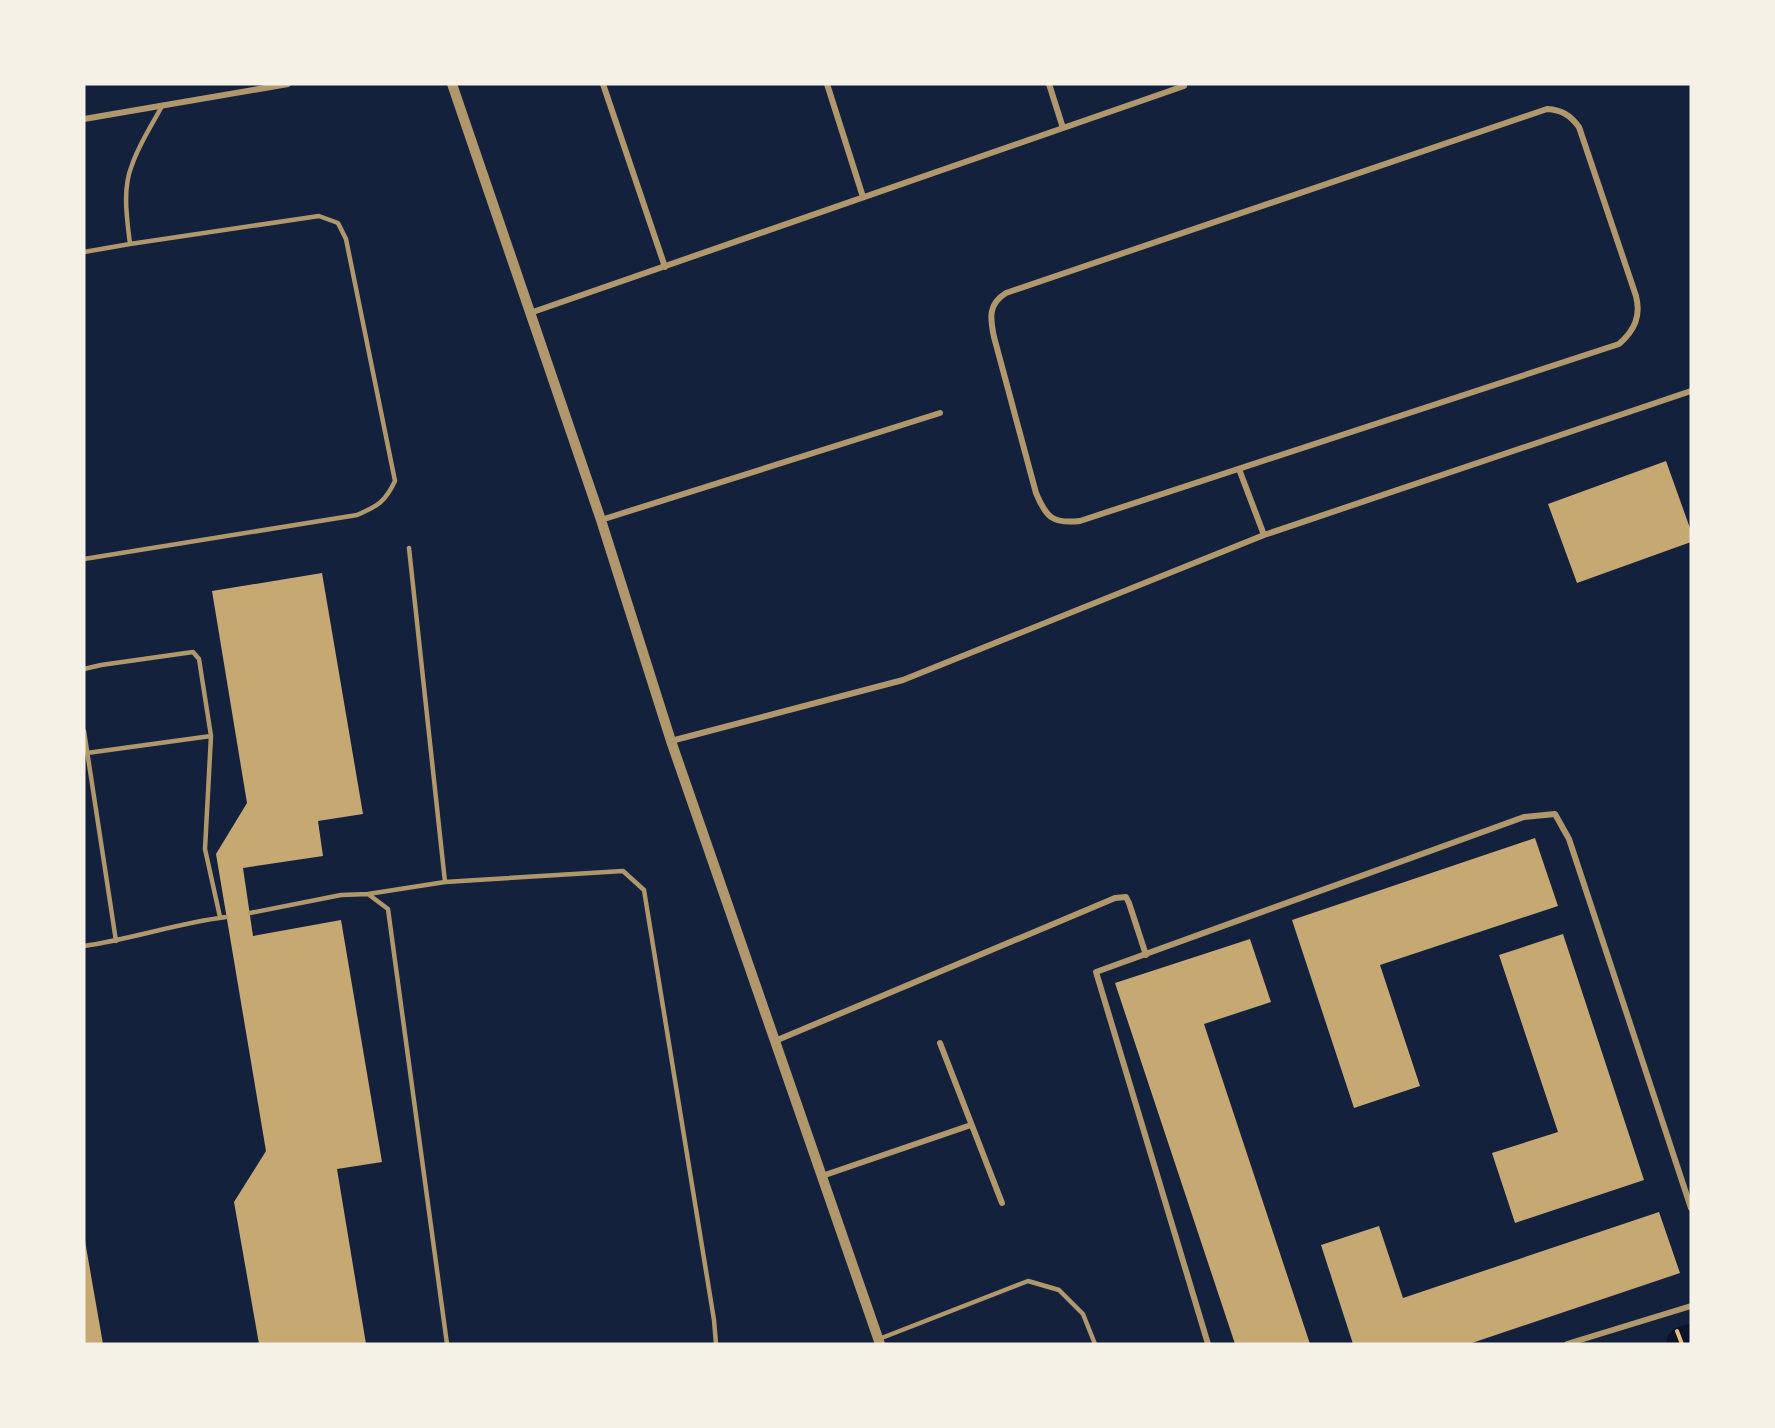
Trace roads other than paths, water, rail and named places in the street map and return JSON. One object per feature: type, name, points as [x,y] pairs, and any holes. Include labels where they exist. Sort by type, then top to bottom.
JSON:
[{"type":"street","points":[[84,119],[288,84]]},
{"type":"street","points":[[452,84],[601,520],[671,741],[880,1341]]},
{"type":"street","points":[[603,84],[665,267]]},
{"type":"street","points":[[827,84],[863,197]]},
{"type":"street","points":[[1049,84],[1063,128]]},
{"type":"street","points":[[530,313],[1184,86]]},
{"type":"street","points":[[1547,109],[1558,110],[1570,116],[1579,127],[1636,296],[1639,308],[1638,318],[1627,337],[1609,348],[1239,469],[1080,520],[1064,523],[1053,519],[1044,512],[1036,492],[994,337],[990,318],[994,303],[1006,293],[1511,120],[1547,109]]},
{"type":"street","points":[[671,741],[903,680],[1264,535],[1691,391]]},
{"type":"street","points":[[601,520],[940,414]]},
{"type":"street","points":[[1239,469],[1264,535]]},
{"type":"street","points":[[1208,1344],[1096,972],[1524,817],[1555,814],[1569,839],[1691,1208]]},
{"type":"street","points":[[775,1041],[1115,898],[1126,897],[1146,955]]},
{"type":"street","points":[[940,1043],[1002,1203]]},
{"type":"street","points":[[822,1176],[971,1125]]},
{"type":"street","points":[[1568,1344],[1691,1306]]},
{"type":"lane","points":[[130,244],[127,192],[131,166],[162,106]]},
{"type":"lane","points":[[84,252],[319,216],[338,224],[346,239],[395,481],[388,496],[378,506],[357,515],[84,560]]},
{"type":"lane","points":[[409,548],[445,882]]},
{"type":"lane","points":[[84,669],[193,652],[199,659],[211,736],[205,849],[223,917],[84,946]]},
{"type":"lane","points":[[84,731],[116,941]]},
{"type":"lane","points":[[87,753],[211,736]]},
{"type":"lane","points":[[249,913],[341,895],[368,894],[445,882],[623,871],[644,890],[713,1308],[716,1344]]},
{"type":"lane","points":[[368,894],[388,909],[447,1344]]},
{"type":"lane","points":[[880,1341],[1028,1281],[1059,1290],[1083,1314],[1095,1344]]},
{"type":"waterway","points":[[1684,1344],[1691,1342]]}]
